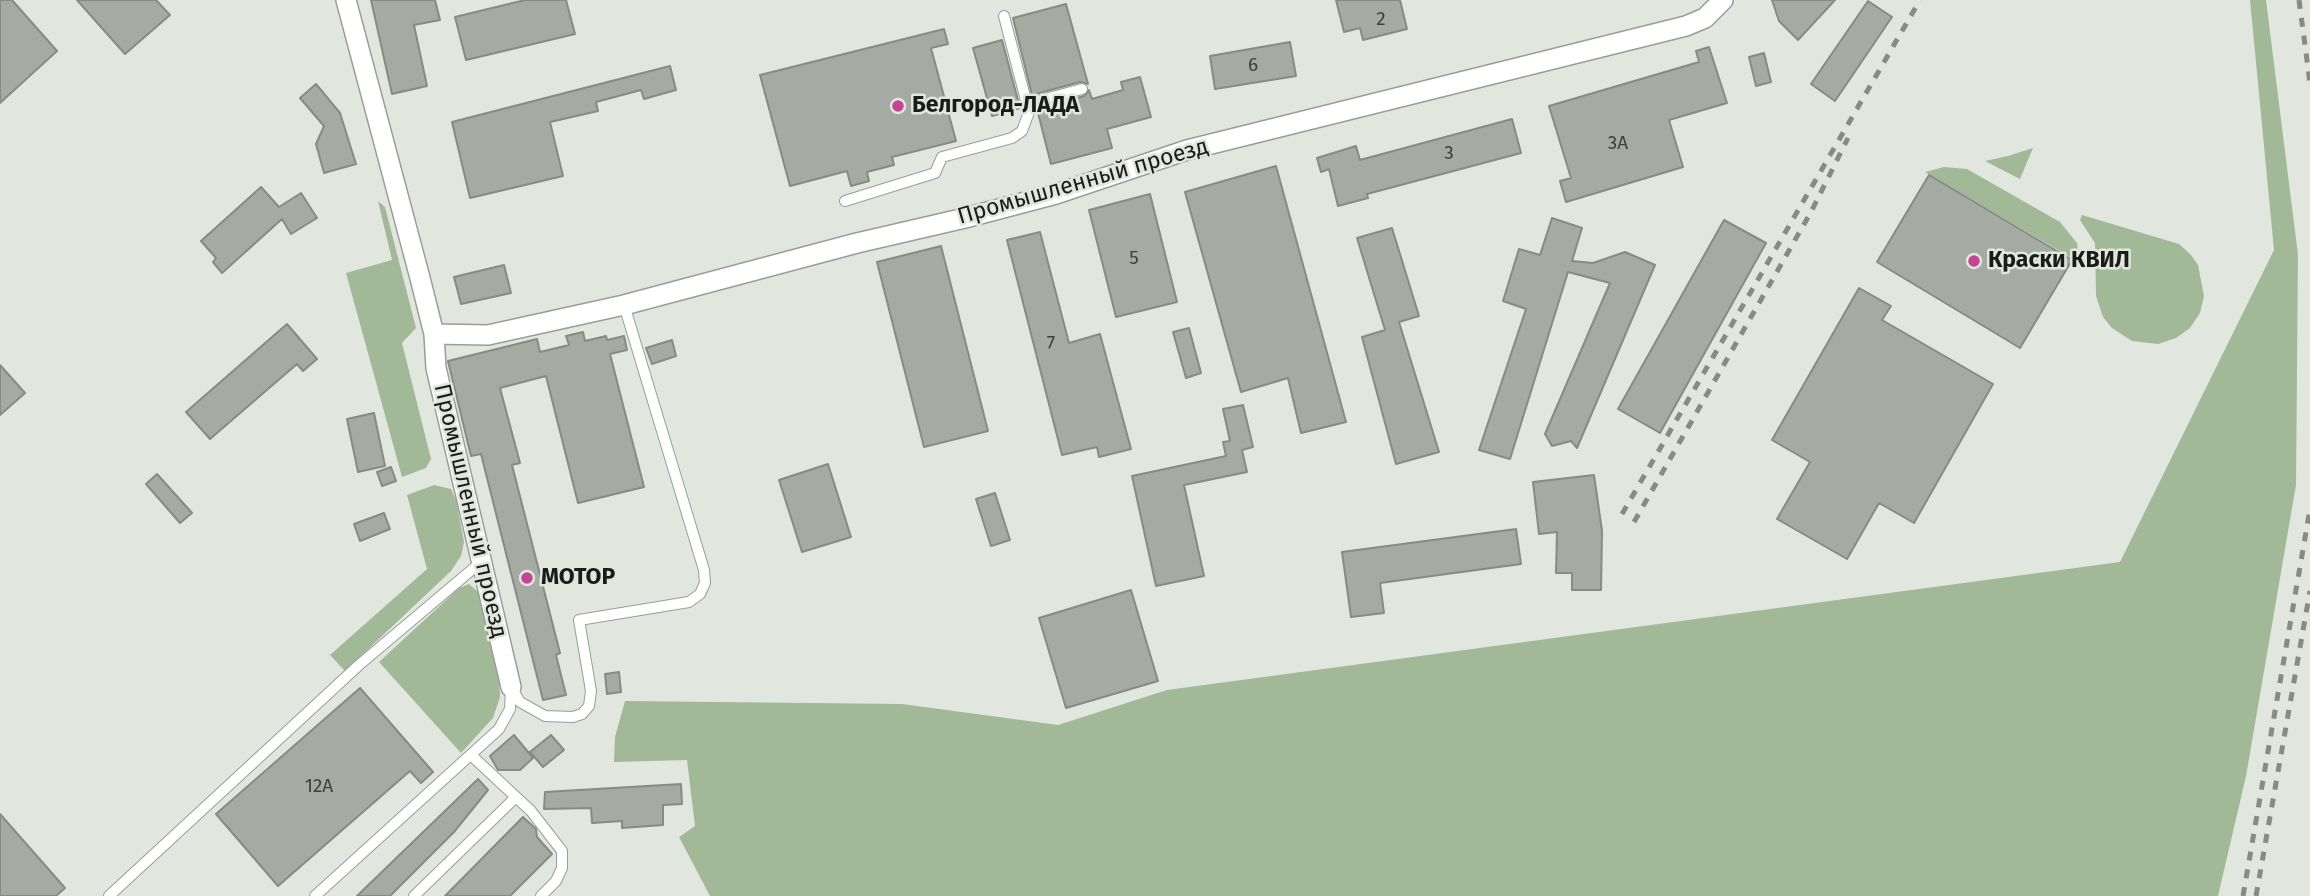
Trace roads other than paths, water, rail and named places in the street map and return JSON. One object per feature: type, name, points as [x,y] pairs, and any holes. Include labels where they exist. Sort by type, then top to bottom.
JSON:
[{"type":"street","name":"Промышленный проезд","points":[[346,0],[434,334],[436,368],[511,687]]},
{"type":"street","name":"Промышленный проезд","points":[[434,334],[488,335],[624,305],[1056,194],[1187,150],[1686,26],[1705,18],[1723,0]]},
{"type":"lane","points":[[845,201],[935,173],[942,157],[1012,138],[1022,131],[1028,121],[1027,104],[1004,16]]},
{"type":"lane","points":[[1027,104],[1082,89]]},
{"type":"lane","points":[[511,687],[520,702],[545,716],[561,718],[582,713],[589,706],[591,691],[579,620],[689,602],[700,594],[705,583],[704,570],[624,305]]},
{"type":"lane","points":[[109,896],[359,665],[483,560]]},
{"type":"lane","points":[[315,896],[472,757],[505,720],[510,709],[511,687]]},
{"type":"lane","points":[[472,757],[516,797],[553,836],[562,851],[562,868],[556,881],[541,896]]},
{"type":"lane","points":[[414,896],[516,797]]},
{"type":"railway","points":[[1622,514],[1920,0]]},
{"type":"railway","points":[[2299,0],[2310,83]]},
{"type":"railway","points":[[1634,522],[1811,212],[1848,138]]},
{"type":"railway","points":[[2243,896],[2310,509]]},
{"type":"railway","points":[[2256,896],[2310,591]]},
{"type":"place","name":"Белгород-ЛАДА","points":[[898,106]]},
{"type":"place","name":"Краски КВИЛ","points":[[1974,261]]},
{"type":"place","name":"МОТОР","points":[[527,578]]}]
